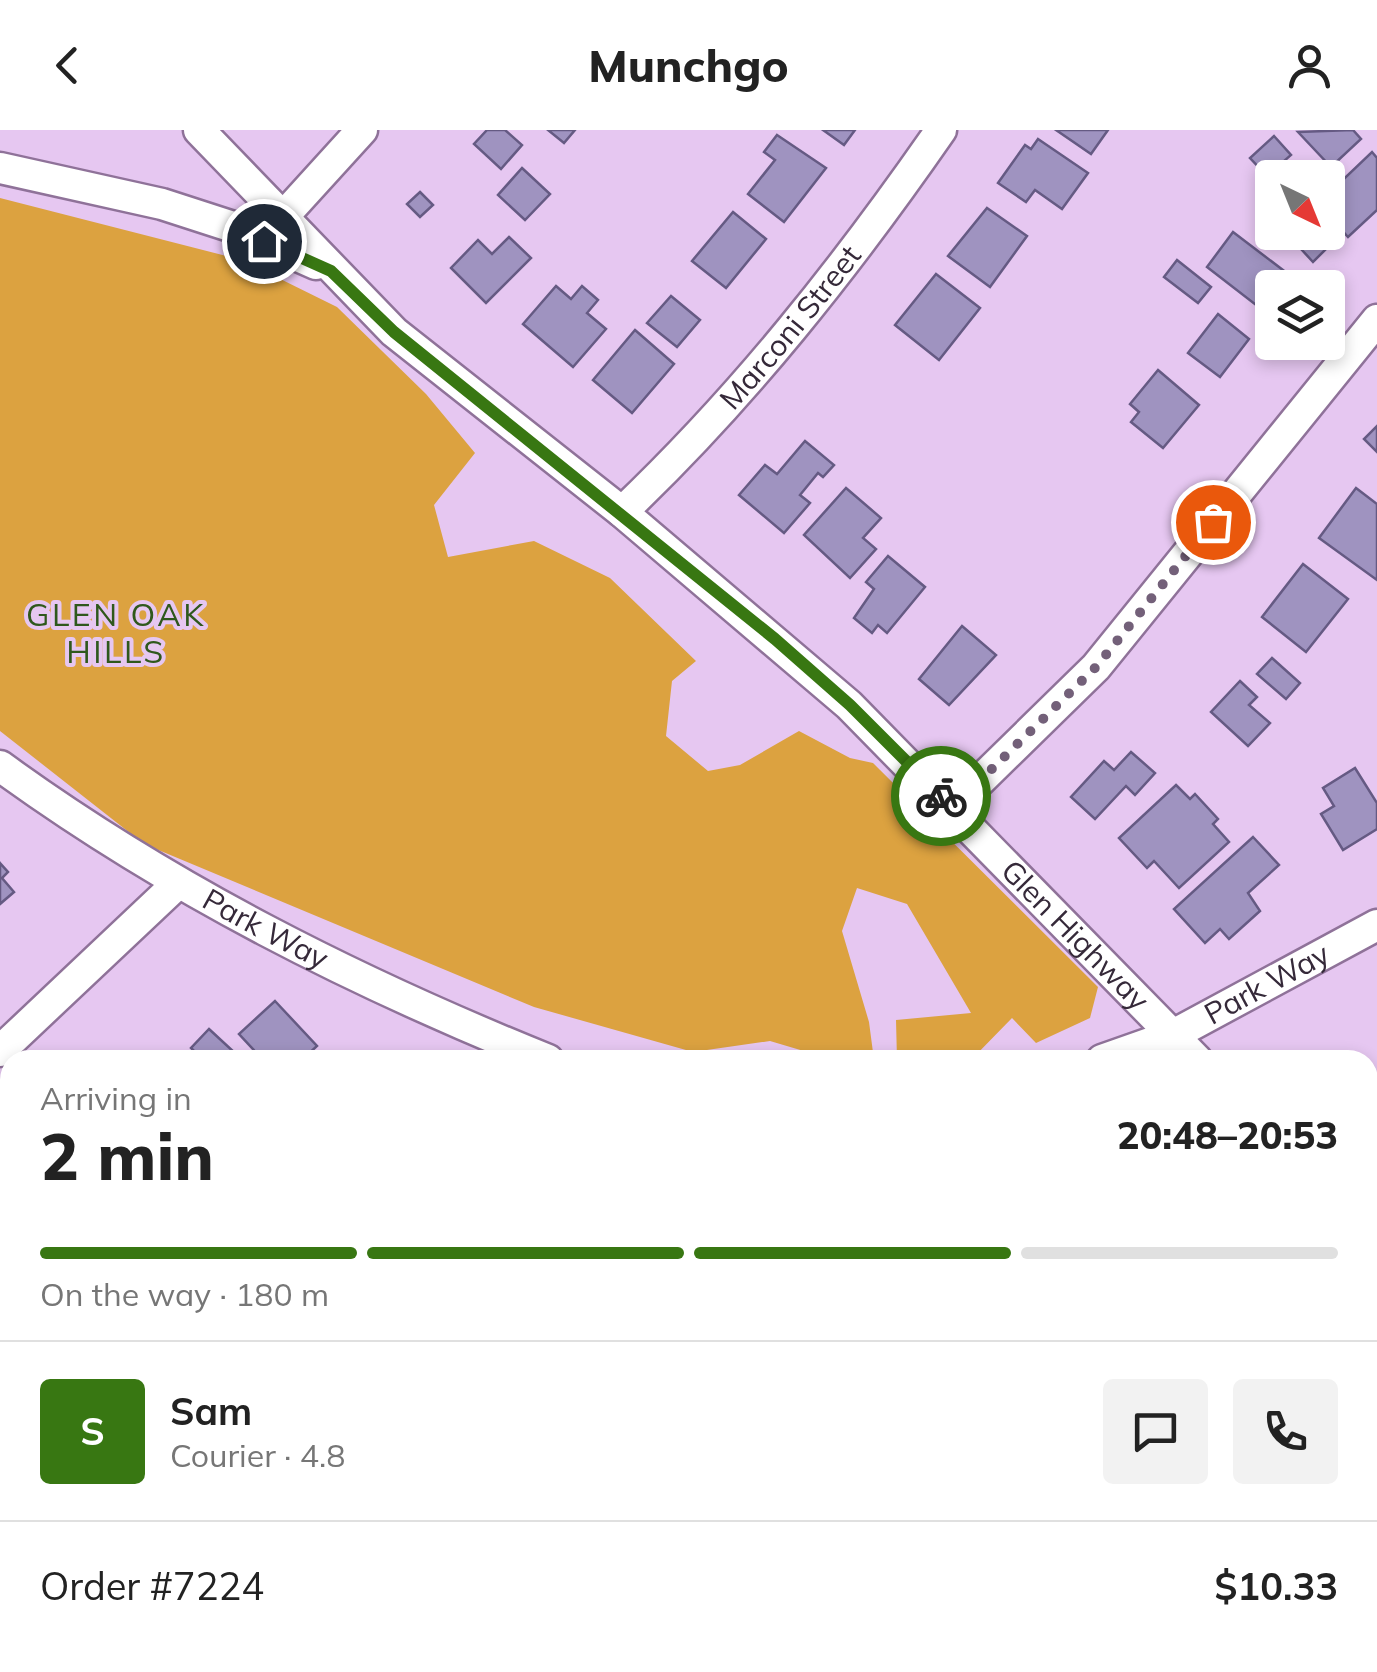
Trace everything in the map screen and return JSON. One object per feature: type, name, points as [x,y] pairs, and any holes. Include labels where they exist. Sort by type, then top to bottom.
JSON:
[{"type":"street","name":"Glen Highway","points":[[199,130],[394,332],[622,512],[850,705],[1187,1050]]},
{"type":"street","points":[[281,219],[362,130]]},
{"type":"street","name":"Marconi Street","points":[[622,512],[684,454],[806,316],[941,130]]},
{"type":"street","points":[[0,168],[162,204],[230,226],[331,271]]},
{"type":"street","points":[[952,808],[1096,667],[1377,320]]},
{"type":"street","name":"Park Way","points":[[0,766],[90,832],[178,884],[333,963],[526,1050]]},
{"type":"street","points":[[1,1050],[178,884]]},
{"type":"street","name":"Park Way","points":[[1130,1050],[1172,1035],[1377,925]]},
{"type":"shaded area","points":[[0,198],[242,260],[337,307],[426,394],[475,453],[434,505],[448,557],[534,541],[610,578],[696,661],[672,681],[666,736],[708,771],[740,765],[799,731],[850,758],[873,763],[1098,987],[1090,1018],[1036,1043],[1012,1018],[981,1050],[897,1050],[896,1020],[971,1013],[907,904],[857,888],[842,931],[869,1022],[873,1050],[800,1050],[770,1041],[686,1050],[534,1007],[144,844],[0,731]]},
{"type":"building","points":[[487,130],[505,130],[522,145],[501,169],[474,144]]},
{"type":"building","points":[[548,130],[575,130],[564,143]]},
{"type":"building","points":[[823,130],[855,130],[844,145]]},
{"type":"building","points":[[1056,130],[1108,130],[1091,154]]},
{"type":"building","points":[[1353,130],[1361,139],[1338,160],[1324,160],[1298,132]]},
{"type":"building","points":[[777,135],[826,168],[784,222],[748,194],[775,160],[764,152]]},
{"type":"building","points":[[1274,136],[1291,155],[1285,160],[1255,160],[1255,163],[1250,158]]},
{"type":"building","points":[[1038,139],[1088,173],[1062,209],[1035,190],[1026,202],[998,183],[1025,145],[1031,149]]},
{"type":"building","points":[[1372,152],[1377,158],[1377,210],[1348,237],[1345,234],[1345,178]]},
{"type":"building","points":[[522,168],[550,194],[525,220],[498,195]]},
{"type":"building","points":[[420,192],[433,205],[420,217],[407,204]]},
{"type":"building","points":[[987,208],[1027,236],[990,287],[948,256]]},
{"type":"building","points":[[733,212],[766,239],[726,288],[692,261]]},
{"type":"building","points":[[1233,232],[1283,270],[1255,270],[1255,304],[1207,267]]},
{"type":"building","points":[[509,237],[531,258],[486,303],[451,268],[478,240],[492,254]]},
{"type":"building","points":[[1302,250],[1325,250],[1313,262]]},
{"type":"building","points":[[1177,260],[1211,287],[1198,303],[1164,277]]},
{"type":"building","points":[[936,274],[980,308],[939,360],[895,325]]},
{"type":"building","points":[[556,286],[571,299],[582,286],[598,300],[587,313],[606,329],[573,367],[523,324]]},
{"type":"building","points":[[671,296],[700,320],[677,347],[647,323]]},
{"type":"building","points":[[1218,314],[1249,339],[1220,377],[1188,353]]},
{"type":"building","points":[[635,330],[674,364],[632,413],[593,380]]},
{"type":"building","points":[[1158,370],[1199,405],[1163,448],[1131,422],[1139,412],[1130,404]]},
{"type":"building","points":[[1377,426],[1377,452],[1364,439]]},
{"type":"building","points":[[805,441],[834,465],[823,477],[818,473],[800,495],[810,503],[784,533],[739,495],[765,465],[777,474]]},
{"type":"building","points":[[846,488],[881,518],[863,538],[876,549],[850,578],[804,535]]},
{"type":"building","points":[[1356,488],[1377,504],[1377,580],[1319,538]]},
{"type":"building","points":[[888,556],[925,587],[887,633],[878,625],[872,633],[854,618],[874,589],[866,582]]},
{"type":"building","points":[[1303,564],[1348,599],[1306,652],[1262,617]]},
{"type":"building","points":[[962,626],[996,655],[949,705],[919,679]]},
{"type":"building","points":[[1272,658],[1300,683],[1286,699],[1257,674]]},
{"type":"building","points":[[1240,681],[1257,697],[1249,705],[1270,723],[1248,746],[1211,712]]},
{"type":"building","points":[[1131,752],[1155,773],[1135,795],[1126,786],[1095,819],[1071,797],[1104,761],[1114,770]]},
{"type":"building","points":[[1355,768],[1377,803],[1377,829],[1343,850],[1321,814],[1334,806],[1323,788]]},
{"type":"building","points":[[1176,785],[1190,799],[1195,794],[1218,819],[1213,824],[1229,842],[1179,888],[1154,861],[1147,868],[1119,838]]},
{"type":"building","points":[[1253,837],[1279,865],[1248,893],[1260,911],[1229,939],[1220,929],[1205,943],[1174,909]]},
{"type":"building","points":[[0,863],[8,872],[2,878],[14,892],[0,904]]},
{"type":"building","points":[[275,1001],[317,1046],[313,1050],[254,1050],[239,1034]]},
{"type":"building","points":[[209,1029],[232,1050],[193,1050]]},
{"type":"way so far","points":[[941,796],[952,808],[1096,667],[1213,522]]},
{"type":"district","name":"GLEN OAK HILLS","points":[[116,634]]},
{"type":"route","points":[[264,241],[331,271],[394,332],[466,392],[622,512],[775,639],[850,705],[941,796]]}]
